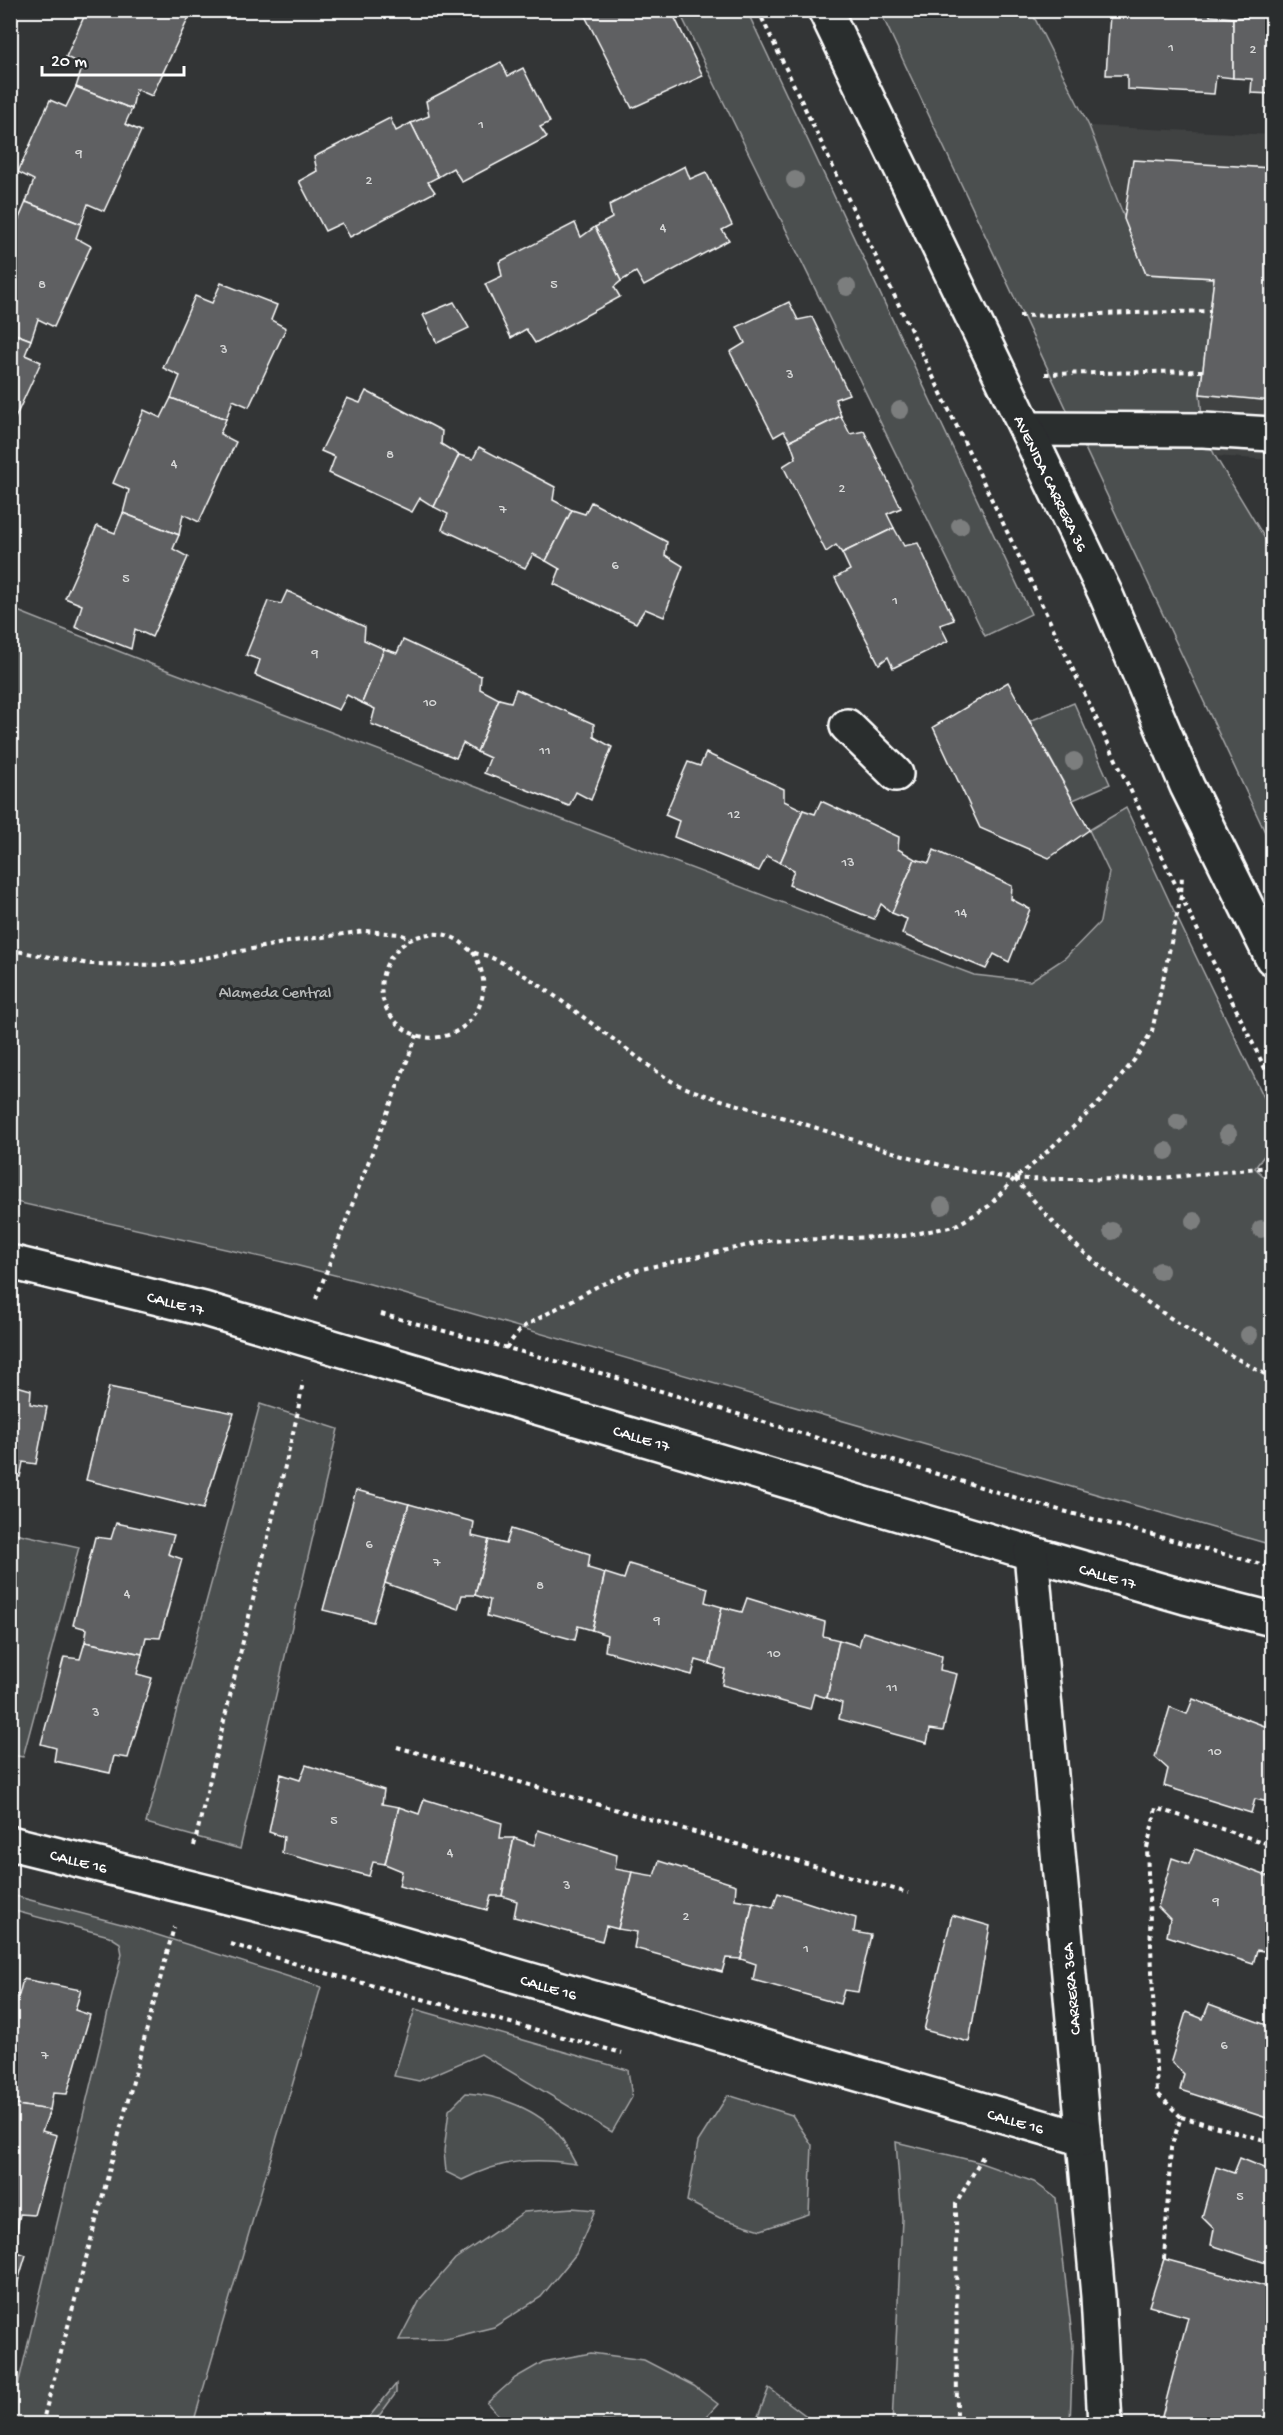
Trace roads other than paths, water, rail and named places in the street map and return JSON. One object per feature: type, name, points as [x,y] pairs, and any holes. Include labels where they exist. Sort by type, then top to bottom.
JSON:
[{"type":"street","name":"AVENIDA CARRERA 36","points":[[825,10],[1106,595],[1188,786],[1272,958]]},
{"type":"street","points":[[1027,429],[1203,430],[1272,434]]},
{"type":"street","points":[[847,726],[896,774]]},
{"type":"street","name":"CALLE 17","points":[[10,1262],[204,1308],[1031,1553],[1272,1619]]},
{"type":"street","name":"CARRERA 36A","points":[[1031,1553],[1098,2296],[1106,2424]]},
{"type":"street","name":"CALLE 16","points":[[10,1844],[336,1924],[1084,2139]]},
{"type":"park label","name":"Alameda Central","points":[[275,991]]}]
